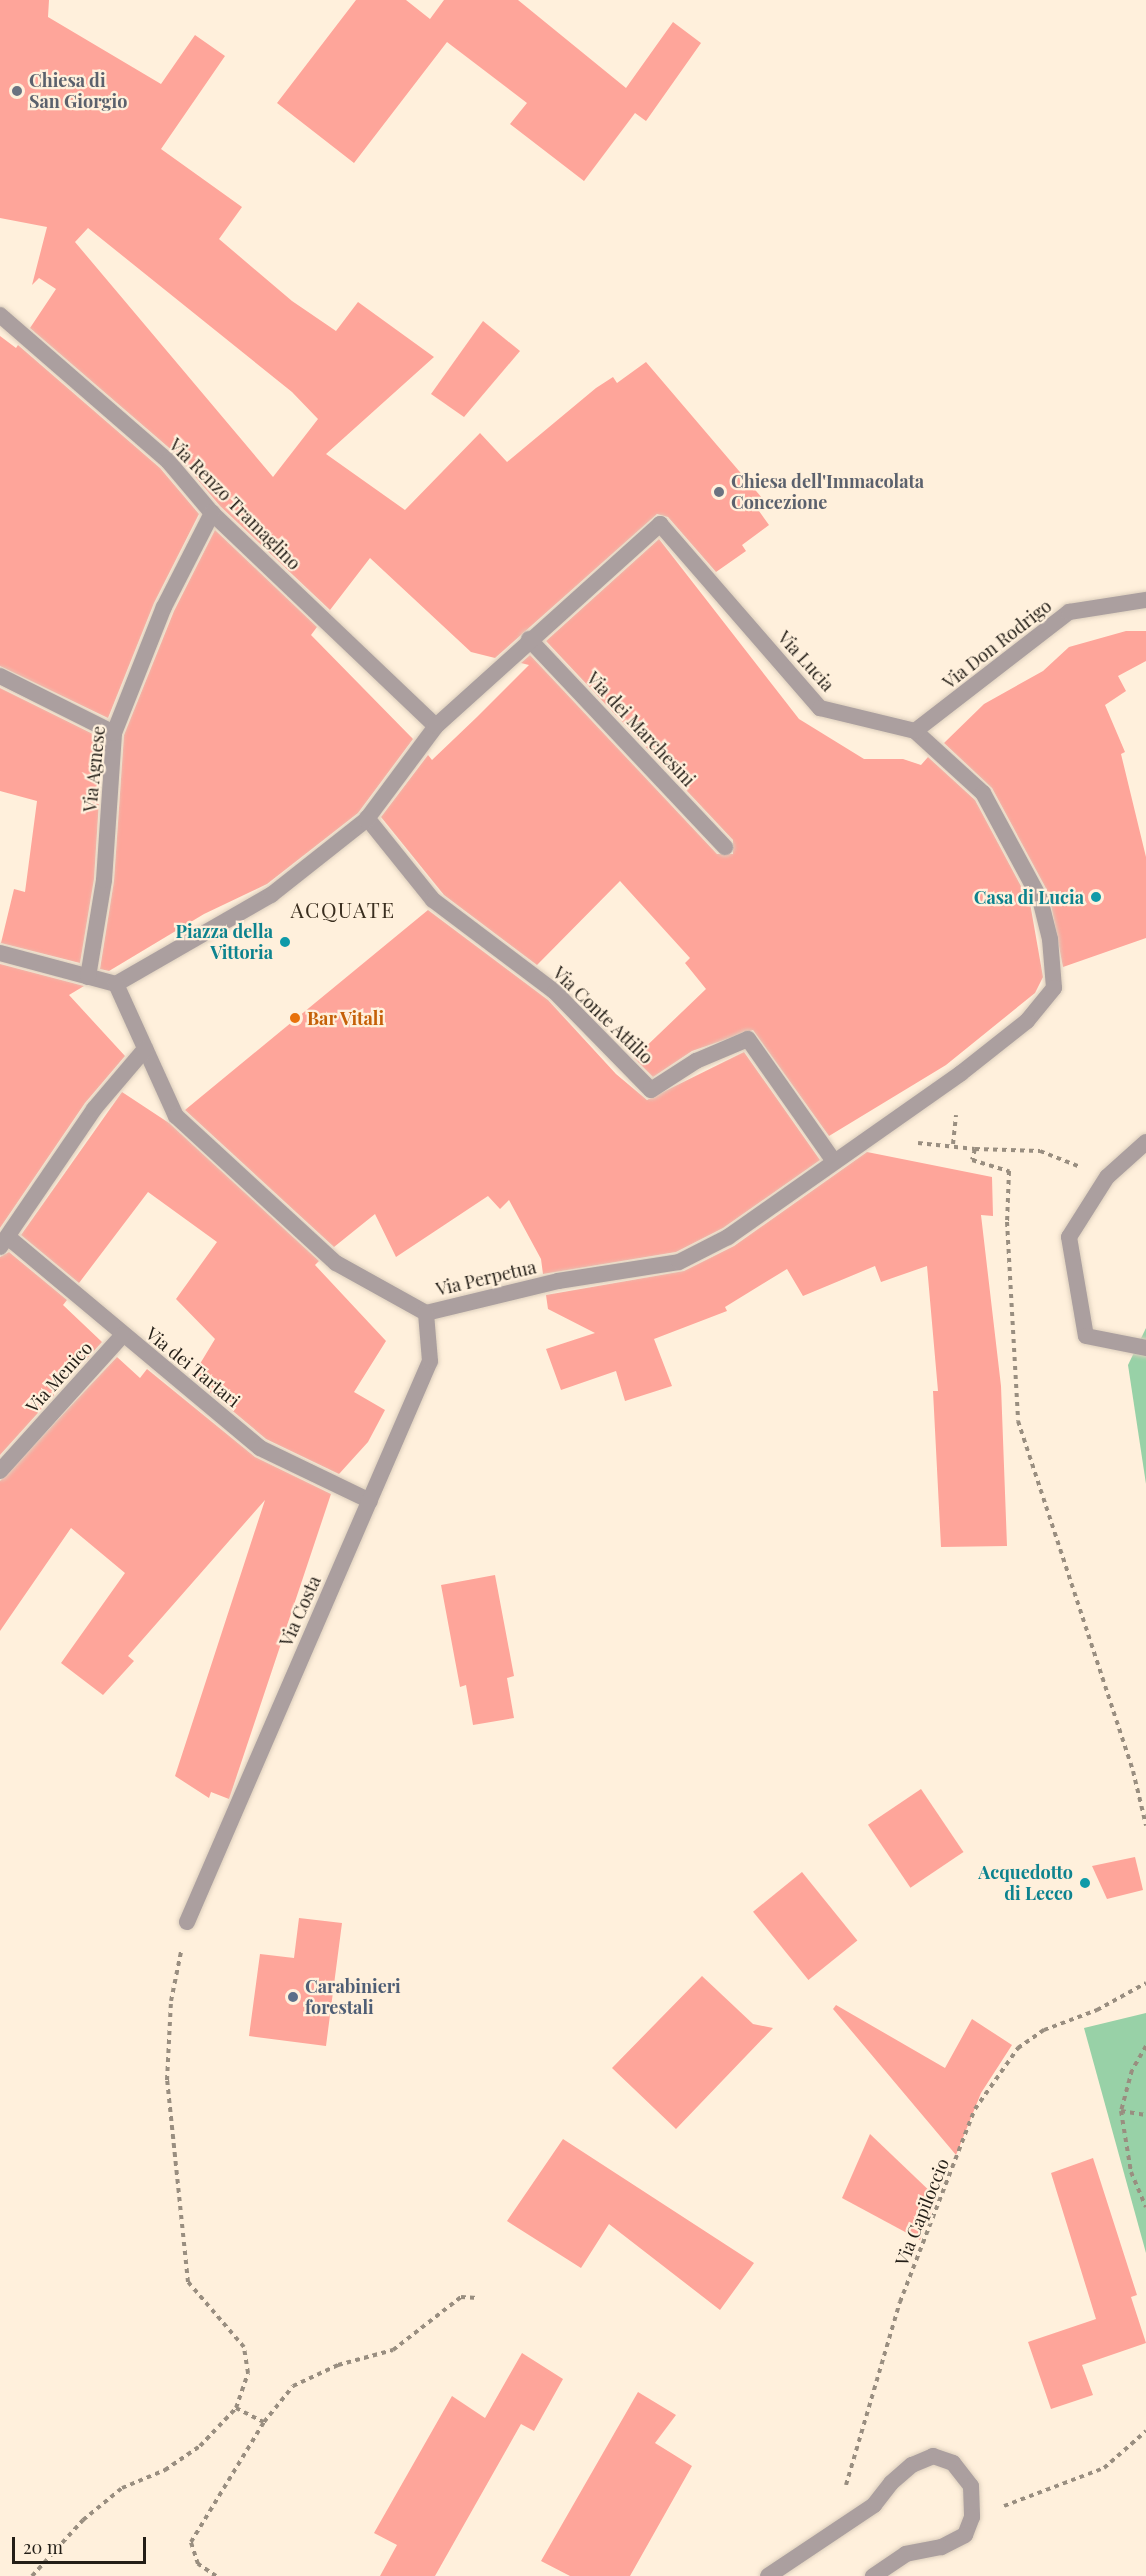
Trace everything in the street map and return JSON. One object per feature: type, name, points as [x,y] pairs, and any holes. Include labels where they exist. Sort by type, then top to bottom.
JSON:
[{"type":"street","name":"Via Renzo Tramaglino","points":[[0,315],[168,461],[212,513],[436,726]]},
{"type":"street","name":"Via Agnese","points":[[88,976],[104,880],[114,733],[164,607],[212,513]]},
{"type":"street","name":"Via Lucia","points":[[436,726],[529,639],[660,524],[820,708],[915,731],[983,793],[1040,899],[1050,939],[1054,988],[1027,1021],[960,1074]]},
{"type":"street","name":"Via Don Rodrigo","points":[[915,731],[1069,612],[1146,600]]},
{"type":"street","name":"Via dei Marchesini","points":[[529,639],[725,847]]},
{"type":"street","points":[[0,676],[114,733]]},
{"type":"street","points":[[0,953],[116,984],[271,895],[367,818],[436,726]]},
{"type":"street","name":"Via Conte Attilio","points":[[367,818],[432,900],[555,992],[651,1090],[696,1061],[748,1038],[833,1160]]},
{"type":"street","name":"Via Perpetua","points":[[116,984],[176,1116],[336,1263],[426,1313],[558,1281],[679,1262],[728,1237],[833,1160],[960,1074]]},
{"type":"street","points":[[4,1243],[94,1109],[145,1049]]},
{"type":"street","points":[[1146,1142],[1107,1177],[1069,1237],[1086,1336],[1146,1348]]},
{"type":"street","name":"Via dei Tartari","points":[[4,1243],[123,1335],[260,1448],[370,1501]]},
{"type":"street","name":"Via Costa","points":[[187,1922],[430,1361],[426,1313]]},
{"type":"street","name":"Via Menico","points":[[0,1471],[123,1335]]},
{"type":"street","points":[[768,2576],[874,2505],[891,2483],[912,2465],[933,2456],[953,2463],[970,2486],[972,2517],[965,2535],[941,2547],[906,2554],[873,2576]]},
{"type":"path","points":[[953,1144],[975,1149],[1040,1152],[1107,1177]]},
{"type":"path","points":[[975,1149],[972,1160],[1009,1171],[1007,1222],[1018,1421],[1130,1759],[1146,1825]]},
{"type":"path","points":[[32,2576],[91,2513],[122,2488],[165,2470],[200,2445],[236,2408],[248,2373],[244,2347],[188,2282],[178,2209],[167,2080],[171,2001],[187,1922]]},
{"type":"path","name":"Via Capiloccio","points":[[830,2535],[900,2302],[975,2109],[1018,2048],[1044,2030],[1097,2010],[1146,1983]]},
{"type":"path","points":[[1146,2046],[1132,2070],[1120,2111],[1131,2172],[1146,2207]]},
{"type":"path","points":[[1120,2111],[1146,2115]]},
{"type":"path","points":[[216,2576],[198,2564],[190,2542],[264,2422],[292,2386],[338,2365],[393,2350],[461,2297],[478,2298]]},
{"type":"path","points":[[236,2408],[264,2422]]},
{"type":"path","points":[[972,2517],[1104,2468],[1146,2431]]},
{"type":"green space","points":[[1146,1328],[1146,1484],[1128,1365]]},
{"type":"green space","points":[[1146,2013],[1146,2253],[1084,2028]]},
{"type":"building","points":[[0,0],[49,0],[48,17],[161,84],[195,35],[225,56],[161,149],[242,207],[219,239],[292,301],[336,331],[358,302],[434,357],[326,454],[405,510],[480,433],[507,462],[596,388],[613,377],[617,383],[646,362],[768,505],[759,511],[769,525],[742,545],[746,551],[716,572],[668,517],[657,514],[495,658],[471,652],[370,558],[330,610],[220,506],[175,453],[30,328],[56,289],[39,278],[32,285],[47,227],[0,218]],"holes":[[[88,228],[292,392],[318,419],[273,477],[75,242]]]},
{"type":"building","points":[[356,0],[406,0],[430,19],[444,0],[518,0],[626,88],[673,22],[701,43],[646,121],[635,113],[584,181],[510,124],[527,103],[447,42],[354,163],[277,103]]},
{"type":"building","points":[[483,321],[520,351],[464,417],[431,394]]},
{"type":"building","points":[[0,336],[16,348],[18,345],[160,468],[199,514],[154,603],[108,718],[0,666]]},
{"type":"building","points":[[215,530],[317,627],[311,635],[413,739],[358,813],[267,884],[204,914],[109,971],[100,969],[114,881],[124,735],[174,611]]},
{"type":"building","points":[[659,539],[799,719],[864,759],[903,759],[921,765],[928,757],[975,800],[1030,903],[1043,977],[1035,993],[946,1065],[829,1136],[753,1030],[692,1051],[653,1077],[634,1058],[706,989],[685,963],[690,958],[620,881],[537,965],[444,895],[381,817],[428,755],[432,760],[477,717],[529,665],[521,663],[530,655],[717,854],[733,854],[733,840],[546,641]]},
{"type":"building","points":[[1126,631],[1146,631],[1146,661],[1118,676],[1126,691],[1105,705],[1125,752],[1121,754],[1146,857],[1146,938],[1063,967],[1049,894],[992,788],[944,743],[984,704],[1043,671],[1069,647]]},
{"type":"building","points":[[0,688],[103,739],[94,879],[80,963],[1,943],[14,889],[25,892],[37,801],[0,791]]},
{"type":"building","points":[[428,910],[548,1000],[616,1074],[647,1100],[744,1052],[820,1160],[723,1228],[676,1252],[543,1274],[541,1259],[509,1200],[500,1209],[488,1196],[396,1257],[375,1214],[334,1247],[185,1110]]},
{"type":"building","points":[[0,964],[84,986],[69,995],[125,1056],[85,1103],[0,1228]]},
{"type":"building","points":[[122,1092],[169,1123],[319,1261],[315,1265],[386,1341],[354,1392],[385,1410],[368,1442],[339,1474],[266,1439],[192,1377],[215,1339],[176,1299],[217,1242],[148,1192],[79,1283],[21,1235]]},
{"type":"building","points":[[867,1152],[992,1177],[993,1216],[981,1215],[1001,1386],[1007,1546],[941,1547],[933,1391],[938,1391],[927,1266],[881,1282],[875,1266],[803,1296],[787,1269],[725,1307],[727,1311],[654,1339],[672,1386],[625,1401],[616,1371],[561,1390],[546,1349],[595,1333],[548,1309],[546,1295],[684,1271],[734,1246]]},
{"type":"building","points":[[9,1252],[67,1300],[63,1305],[102,1342],[0,1455],[0,1257]]},
{"type":"building","points":[[117,1357],[140,1378],[147,1369],[255,1457],[331,1494],[229,1799],[211,1792],[209,1798],[175,1776],[265,1500],[128,1656],[134,1661],[103,1695],[61,1663],[125,1573],[71,1528],[0,1631],[0,1481]]},
{"type":"building","points":[[495,1575],[514,1676],[507,1678],[514,1718],[473,1725],[466,1685],[460,1687],[441,1585]]},
{"type":"building","points":[[921,1789],[963,1852],[910,1888],[868,1825]]},
{"type":"building","points":[[1135,1857],[1143,1890],[1107,1899],[1092,1866]]},
{"type":"building","points":[[802,1872],[857,1940],[808,1980],[753,1912]]},
{"type":"building","name":"Carabinieri forestali","points":[[299,1918],[342,1923],[326,2046],[249,2036],[260,1954],[294,1958]]},
{"type":"building","points":[[702,1976],[753,2024],[773,2028],[676,2129],[612,2068]]},
{"type":"building","points":[[836,2005],[945,2068],[972,2019],[1012,2045],[981,2093],[956,2155],[833,2009]]},
{"type":"building","points":[[870,2134],[937,2198],[920,2240],[842,2198]]},
{"type":"building","points":[[563,2139],[754,2263],[720,2310],[609,2224],[581,2268],[507,2221]]},
{"type":"building","points":[[1093,2158],[1137,2295],[1131,2297],[1146,2343],[1082,2365],[1093,2395],[1051,2409],[1028,2342],[1096,2319],[1051,2173]]},
{"type":"building","points":[[522,2353],[563,2379],[534,2431],[521,2424],[435,2576],[380,2576],[397,2545],[374,2533],[452,2396],[485,2418]]},
{"type":"building","points":[[638,2392],[676,2415],[655,2443],[692,2466],[630,2576],[570,2576],[541,2561]]},
{"type":"place","name":"Chiesa di San Giorgio","points":[[17,91]]},
{"type":"place","name":"Chiesa dell'Immacolata Concezione","points":[[719,492]]},
{"type":"place","name":"Casa di Lucia","points":[[1096,897]]},
{"type":"place","name":"Piazza della Vittoria","points":[[285,942]]},
{"type":"place","name":"Bar Vitali","points":[[295,1018]]},
{"type":"place","name":"Acquedotto di Lecco","points":[[1085,1883]]},
{"type":"place","name":"Carabinieri forestali","points":[[293,1997]]},
{"type":"district","name":"ACQUATE","points":[[343,909]]}]
